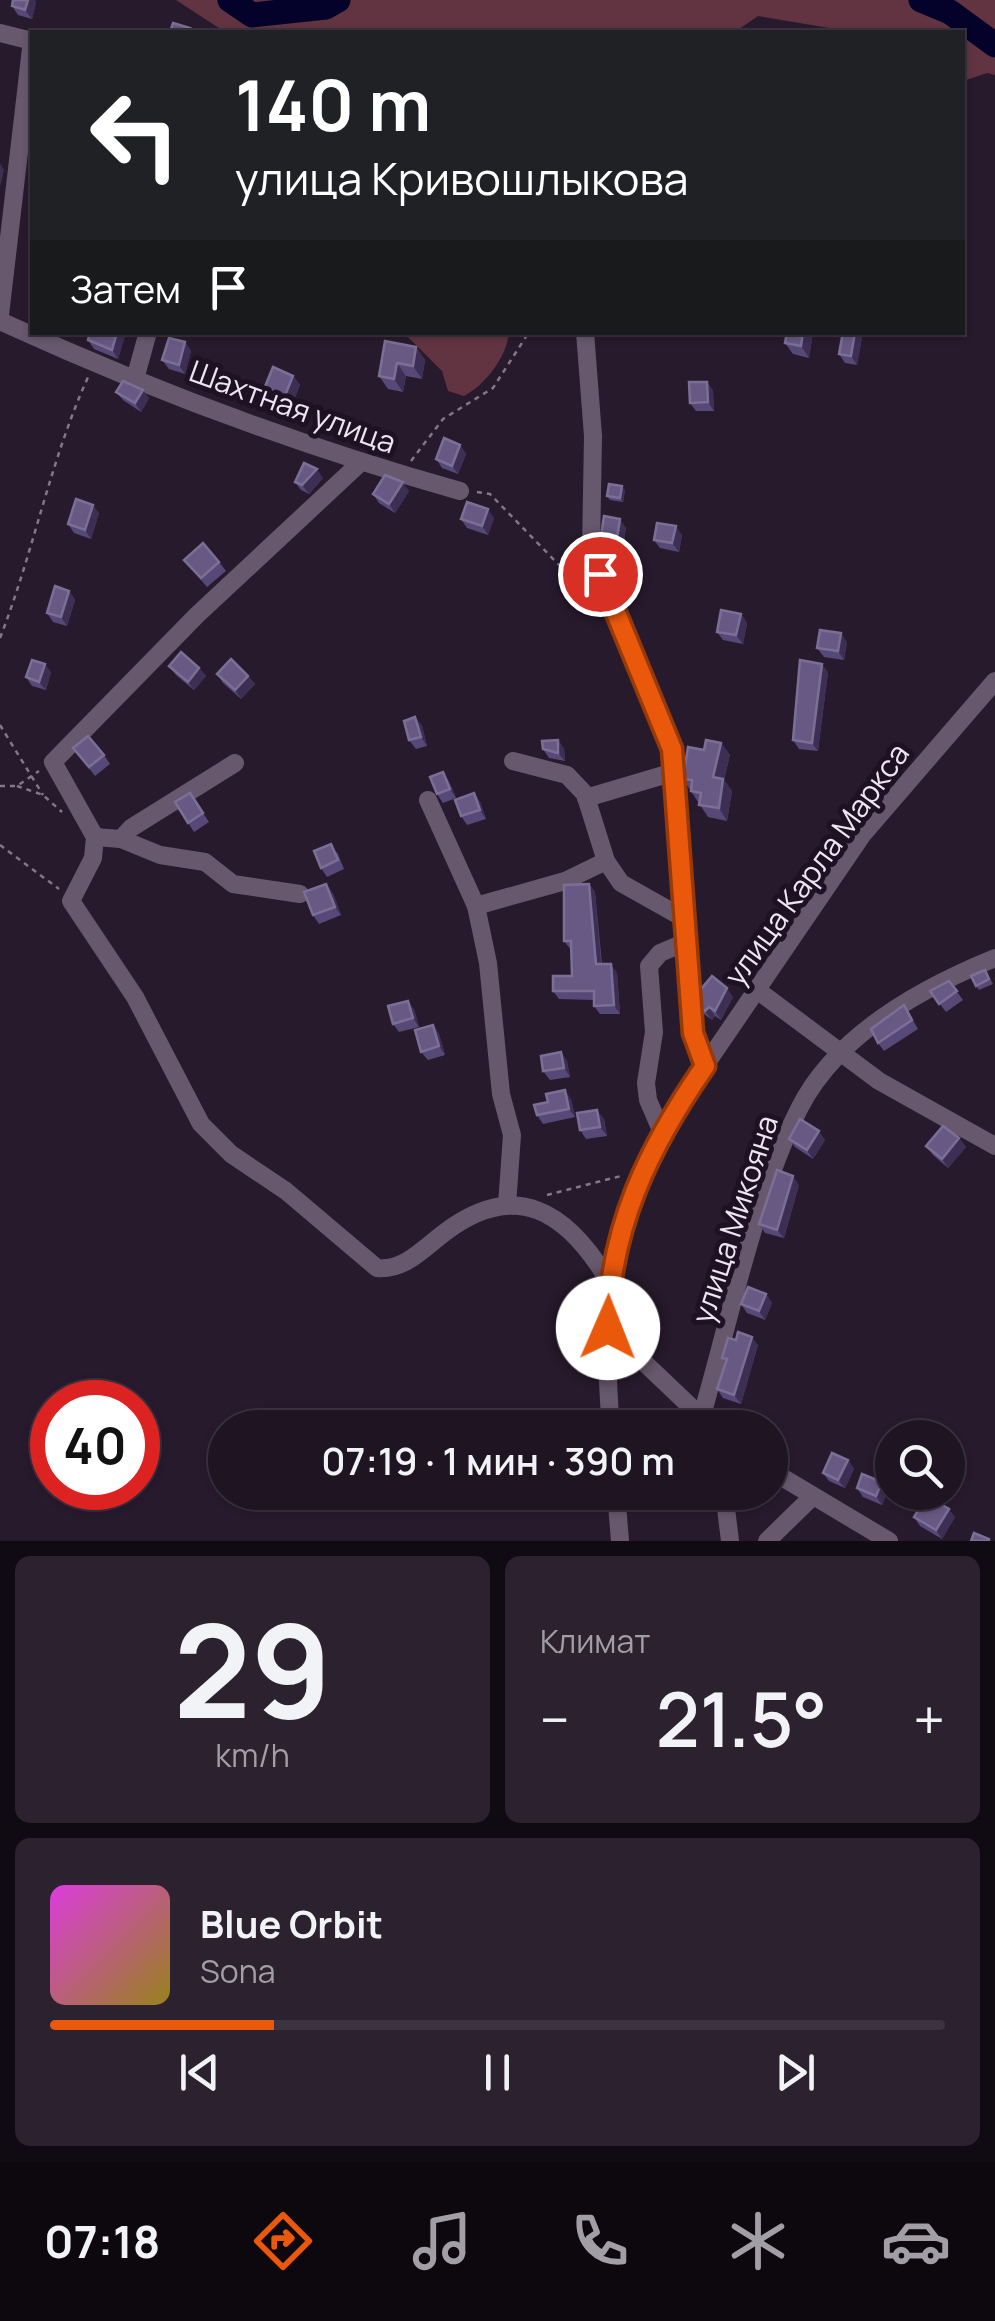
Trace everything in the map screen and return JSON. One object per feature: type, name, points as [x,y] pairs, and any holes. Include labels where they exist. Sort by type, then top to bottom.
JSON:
[{"type":"street","points":[[0,33],[30,40]]},
{"type":"street","points":[[0,318],[30,57]]},
{"type":"street","name":"Шахтная улица","points":[[0,318],[30,333]]},
{"type":"street","name":"Шахтная улица","points":[[35,335],[94,364],[360,462],[460,491]]},
{"type":"street","points":[[136,378],[147,335]]},
{"type":"street","points":[[586,335],[591,362],[593,436],[591,550],[672,749],[693,1033],[705,1066]]},
{"type":"street","points":[[360,462],[197,614],[53,762],[90,829],[93,858],[71,900],[135,997],[202,1124],[231,1154],[286,1191],[358,1256],[377,1268],[395,1266],[473,1213],[515,1205],[560,1220],[608,1280]]},
{"type":"street","name":"улица Карла Маркса","points":[[610,1410],[608,1280],[641,1170],[661,1130],[864,834],[995,681]]},
{"type":"street","points":[[512,762],[567,775],[586,798],[606,861],[622,883],[685,919]]},
{"type":"street","points":[[122,839],[131,828],[235,763]]},
{"type":"street","points":[[586,798],[674,772]]},
{"type":"street","points":[[428,800],[476,906],[499,1036],[501,1094],[512,1135],[515,1205]]},
{"type":"street","points":[[90,829],[160,856],[205,862],[232,884],[300,894]]},
{"type":"street","points":[[476,906],[565,881],[606,861]]},
{"type":"street","points":[[661,1130],[648,1100],[646,1083],[654,1032],[649,966],[660,954],[686,942]]},
{"type":"street","name":"улица Микояна","points":[[711,1410],[768,1192],[799,1107],[841,1052],[912,1000],[995,958]]},
{"type":"street","points":[[757,990],[879,1080],[995,1146]]},
{"type":"street","points":[[608,1328],[696,1410]]},
{"type":"street","points":[[788,1482],[888,1541]]},
{"type":"street","points":[[767,1541],[811,1498]]},
{"type":"street","points":[[617,1510],[620,1541]]},
{"type":"street","points":[[726,1510],[730,1541]]},
{"type":"path","points":[[402,474],[443,419],[493,388],[528,335]]},
{"type":"path","points":[[0,638],[22,582],[61,435],[94,364]]},
{"type":"path","points":[[460,491],[490,494],[558,564],[610,598]]},
{"type":"path","points":[[0,725],[43,794],[64,814],[90,829]]},
{"type":"path","points":[[17,786],[53,762]]},
{"type":"path","points":[[0,786],[17,786],[43,794]]},
{"type":"path","points":[[0,845],[71,900]]},
{"type":"path","points":[[515,1205],[641,1170]]},
{"type":"shaded area","points":[[176,0],[995,0],[995,75],[987,73],[965,80],[965,30],[841,30],[758,16],[738,30],[222,30]]},
{"type":"shaded area","points":[[406,335],[508,335],[494,369],[464,396],[448,391],[442,371]]},
{"type":"building","points":[[13,0],[28,0],[25,10],[12,6]]},
{"type":"building","points":[[173,23],[190,28],[189,30],[171,30]]},
{"type":"building","points":[[89,335],[116,335],[112,350],[88,340]]},
{"type":"building","points":[[786,335],[803,335],[801,346],[785,343]]},
{"type":"building","points":[[842,335],[854,335],[851,356],[839,354]]},
{"type":"building","points":[[169,338],[185,342],[179,365],[162,360]]},
{"type":"building","points":[[385,341],[416,347],[413,366],[397,363],[394,379],[379,376]]},
{"type":"building","points":[[273,367],[293,376],[284,398],[264,389]]},
{"type":"building","points":[[123,381],[143,390],[135,403],[116,392]]},
{"type":"building","points":[[689,382],[707,382],[708,402],[690,403]]},
{"type":"building","points":[[444,438],[460,445],[452,466],[436,459]]},
{"type":"building","points":[[304,463],[317,469],[302,485],[295,482]]},
{"type":"building","points":[[385,475],[403,482],[389,504],[373,494]]},
{"type":"building","points":[[609,484],[622,486],[620,498],[607,496]]},
{"type":"building","points":[[76,499],[93,505],[85,530],[68,524]]},
{"type":"building","points":[[467,502],[488,509],[482,526],[461,519]]},
{"type":"building","points":[[604,516],[620,519],[617,538],[601,536]]},
{"type":"building","points":[[657,523],[676,526],[672,543],[654,540]]},
{"type":"building","points":[[203,543],[219,562],[201,578],[184,560]]},
{"type":"building","points":[[55,586],[69,591],[61,617],[47,613]]},
{"type":"building","points":[[721,610],[741,614],[736,635],[717,632]]},
{"type":"building","points":[[820,630],[841,633],[838,651],[817,648]]},
{"type":"building","points":[[181,652],[199,668],[188,682],[169,666]]},
{"type":"building","points":[[231,659],[248,676],[235,690],[217,674]]},
{"type":"building","points":[[32,660],[45,664],[39,682],[26,677]]},
{"type":"building","points":[[800,660],[822,664],[812,743],[793,740]]},
{"type":"building","points":[[415,717],[421,737],[409,740],[404,721]]},
{"type":"building","points":[[88,736],[104,755],[89,767],[73,748]]},
{"type":"building","points":[[558,740],[558,753],[543,749],[542,741]]},
{"type":"building","points":[[706,740],[721,743],[713,777],[723,779],[719,808],[699,805],[701,793],[691,791],[692,780],[683,779],[688,747],[704,750]]},
{"type":"building","points":[[443,772],[450,789],[437,794],[430,777]]},
{"type":"building","points":[[190,793],[203,813],[188,823],[175,802]]},
{"type":"building","points":[[474,793],[480,810],[461,816],[455,800]]},
{"type":"building","points":[[331,844],[338,860],[321,868],[314,851]]},
{"type":"building","points":[[326,884],[335,907],[313,915],[304,892]]},
{"type":"building","points":[[589,884],[596,964],[611,964],[614,1005],[594,1006],[594,991],[553,991],[553,976],[572,976],[571,941],[564,941],[564,885]]},
{"type":"building","points":[[985,970],[989,979],[976,986],[971,976]]},
{"type":"building","points":[[712,976],[727,988],[715,1011],[709,1007],[705,1011],[698,1005],[697,994]]},
{"type":"building","points":[[949,981],[957,991],[939,1004],[930,991]]},
{"type":"building","points":[[408,1001],[413,1018],[393,1024],[388,1006]]},
{"type":"building","points":[[904,1005],[912,1020],[878,1043],[871,1029]]},
{"type":"building","points":[[433,1025],[439,1046],[421,1052],[415,1030]]},
{"type":"building","points":[[561,1052],[564,1068],[543,1071],[541,1056]]},
{"type":"building","points":[[565,1090],[569,1109],[537,1115],[534,1105],[548,1102],[546,1094]]},
{"type":"building","points":[[597,1110],[600,1127],[580,1130],[577,1113]]},
{"type":"building","points":[[800,1119],[819,1131],[807,1150],[789,1139]]},
{"type":"building","points":[[943,1126],[959,1138],[942,1159],[926,1146]]},
{"type":"building","points":[[777,1170],[793,1176],[777,1230],[759,1224]]},
{"type":"building","points":[[748,1287],[766,1294],[759,1311],[741,1304]]},
{"type":"building","points":[[738,1332],[752,1337],[734,1395],[717,1389],[727,1359],[722,1358],[728,1338],[736,1340]]},
{"type":"building","points":[[832,1453],[848,1460],[838,1480],[823,1473]]},
{"type":"building","points":[[862,1474],[875,1479],[875,1496],[857,1488]]},
{"type":"building","points":[[918,1510],[948,1510],[936,1530],[914,1517]]},
{"type":"building","points":[[974,1533],[989,1539],[989,1541],[971,1541]]},
{"type":"waterway","points":[[230,0],[252,15],[326,7],[338,0]]},
{"type":"waterway","points":[[921,0],[950,12],[995,45]]},
{"type":"route","points":[[600,574],[672,749],[693,1033],[705,1066],[661,1130],[641,1170],[608,1280],[608,1328]]}]
